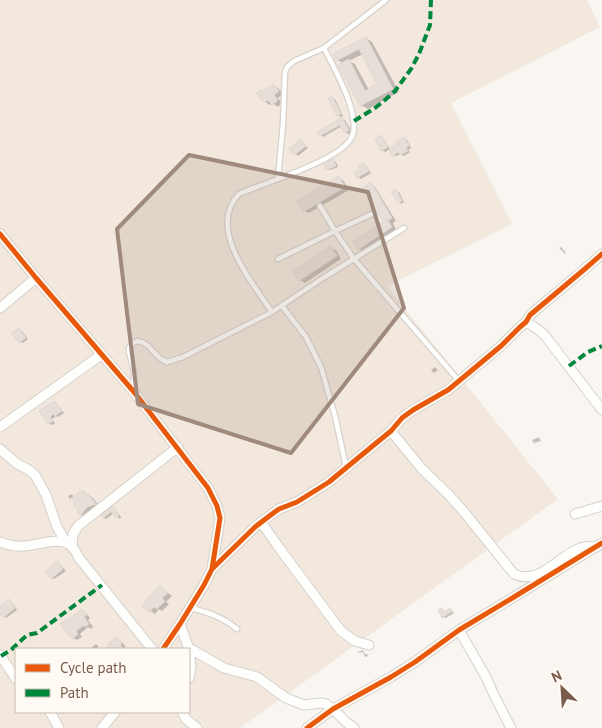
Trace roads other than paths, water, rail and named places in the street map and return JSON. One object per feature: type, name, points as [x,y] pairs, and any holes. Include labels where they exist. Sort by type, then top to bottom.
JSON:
[{"type":"street","points":[[0,234],[134,392],[178,447],[208,488],[217,506],[220,518],[212,569],[190,608],[164,648]]},
{"type":"street","points":[[212,569],[261,522],[279,509],[307,497],[330,482],[390,431],[402,418],[442,394],[459,381],[501,346],[526,322],[530,315],[602,254]]},
{"type":"street","points":[[0,308],[36,278]]},
{"type":"street","points":[[526,322],[546,337],[602,410]]},
{"type":"street","points":[[0,427],[101,355]]},
{"type":"street","points":[[390,431],[422,469],[464,512],[514,574],[524,577],[531,576],[544,571],[576,550],[586,546],[600,546]]},
{"type":"street","points":[[69,544],[78,526],[178,447]]},
{"type":"street","points":[[0,449],[16,463],[35,475],[46,495],[57,527],[79,558],[151,648]]},
{"type":"street","points":[[575,514],[602,506]]},
{"type":"street","points":[[261,522],[341,631],[355,640],[369,645]]},
{"type":"street","points":[[0,542],[8,545],[23,546],[50,542],[69,544]]},
{"type":"street","points":[[308,728],[333,709],[415,662],[459,630],[600,546]]},
{"type":"street","points":[[180,624],[189,648]]},
{"type":"street","points":[[459,630],[486,677],[511,728]]},
{"type":"street","points":[[190,650],[224,668],[257,677],[286,698],[304,705],[323,703],[333,709],[354,728]]},
{"type":"street","points":[[0,655],[15,678]]},
{"type":"street","points":[[190,658],[190,672]]},
{"type":"street","points":[[51,713],[60,728]]},
{"type":"street","points":[[102,728],[114,713]]},
{"type":"street","points":[[183,713],[186,719],[197,728]]},
{"type":"lane","points":[[278,178],[285,72],[287,67],[294,61],[324,48],[386,0]]},
{"type":"lane","points":[[272,312],[247,275],[232,247],[228,232],[228,211],[232,201],[239,194],[330,156],[347,145],[353,135],[354,121],[352,111],[341,82],[324,48]]},
{"type":"lane","points":[[320,206],[354,259],[459,381]]},
{"type":"lane","points":[[278,259],[374,213]]},
{"type":"lane","points":[[134,392],[134,372],[129,352],[130,348],[137,341],[150,346],[159,358],[167,362],[176,360],[272,312],[404,228]]},
{"type":"lane","points":[[282,306],[306,337],[321,367],[335,416],[346,468]]},
{"type":"lane","points":[[190,608],[219,617],[237,629]]}]
